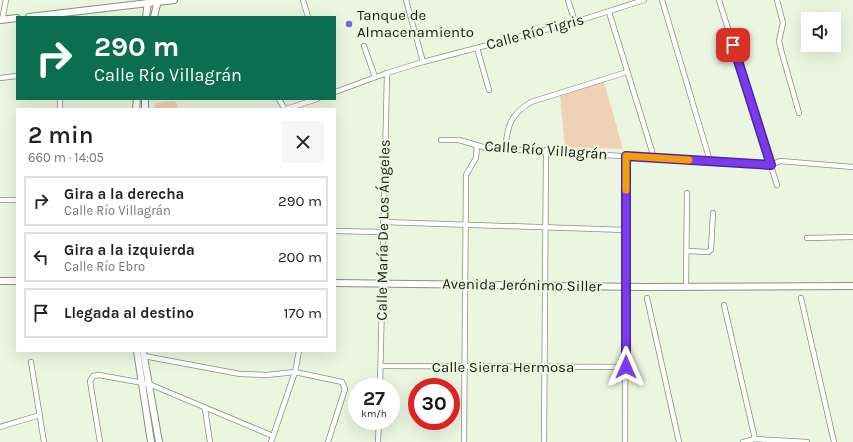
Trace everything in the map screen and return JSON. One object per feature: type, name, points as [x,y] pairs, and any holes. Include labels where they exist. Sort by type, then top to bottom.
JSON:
[{"type":"street","points":[[6,0],[1,20],[16,18]]},
{"type":"street","points":[[130,6],[140,0]]},
{"type":"street","points":[[38,16],[174,0]]},
{"type":"street","points":[[303,0],[308,16]]},
{"type":"street","points":[[406,0],[423,62]]},
{"type":"street","points":[[568,0],[575,22]]},
{"type":"street","name":"Calle Río Tigris","points":[[336,92],[374,77],[423,62],[575,22],[609,12],[628,2],[644,0]]},
{"type":"street","points":[[662,0],[710,161]]},
{"type":"street","points":[[719,0],[777,185]]},
{"type":"street","points":[[777,0],[783,23],[780,37],[781,50],[799,113]]},
{"type":"street","points":[[154,16],[157,1]]},
{"type":"street","points":[[146,16],[148,2]]},
{"type":"street","points":[[609,12],[654,158]]},
{"type":"street","points":[[364,46],[374,77]]},
{"type":"street","points":[[477,48],[489,90]]},
{"type":"street","points":[[505,148],[509,123],[524,107],[531,102],[627,72]]},
{"type":"street","name":"Calle María De Los Ángeles","points":[[380,378],[387,73]]},
{"type":"street","points":[[0,78],[16,76]]},
{"type":"street","points":[[290,108],[314,100]]},
{"type":"street","name":"Calle Río Villagrán","points":[[441,140],[459,140],[486,148],[546,150],[771,165],[780,161],[853,167]]},
{"type":"street","points":[[464,442],[466,173],[476,158],[477,145]]},
{"type":"street","points":[[544,442],[546,150]]},
{"type":"street","points":[[625,442],[626,156]]},
{"type":"street","points":[[686,287],[687,193]]},
{"type":"street","points":[[0,200],[16,200]]},
{"type":"street","points":[[687,251],[708,252],[711,250],[712,213]]},
{"type":"street","points":[[383,222],[626,230]]},
{"type":"street","points":[[336,231],[383,232]]},
{"type":"street","points":[[807,238],[853,238]]},
{"type":"street","points":[[0,281],[16,281]]},
{"type":"street","name":"Avenida Jerónimo Siller","points":[[336,283],[626,287],[853,286]]},
{"type":"street","points":[[647,298],[679,442]]},
{"type":"street","points":[[801,298],[834,442]]},
{"type":"street","points":[[724,304],[755,439]]},
{"type":"street","points":[[137,352],[151,442]]},
{"type":"street","points":[[271,442],[295,372],[299,352]]},
{"type":"street","points":[[159,442],[143,353],[240,374],[267,375],[295,372],[340,381],[345,387],[328,442]]},
{"type":"street","points":[[31,362],[44,442]]},
{"type":"street","name":"Calle Sierra Hermosa","points":[[381,366],[626,367]]},
{"type":"street","points":[[100,442],[90,381],[91,378],[99,375],[149,384],[273,436]]},
{"type":"street","points":[[204,408],[210,442]]},
{"type":"street","points":[[0,427],[40,415]]},
{"type":"street","points":[[378,442],[379,430]]},
{"type":"street","points":[[743,442],[755,439],[807,442]]},
{"type":"shaded area","points":[[604,82],[623,149],[565,147],[560,96]]},
{"type":"shaded area","points":[[172,101],[176,102],[178,107],[154,108],[156,103]]},
{"type":"slow traffic","points":[[626,190],[626,156],[689,160]]},
{"type":"place","name":"Tanque de Almacenamiento","points":[[349,24]]},
{"type":"route","points":[[626,367],[626,156],[771,165],[733,45]]}]
